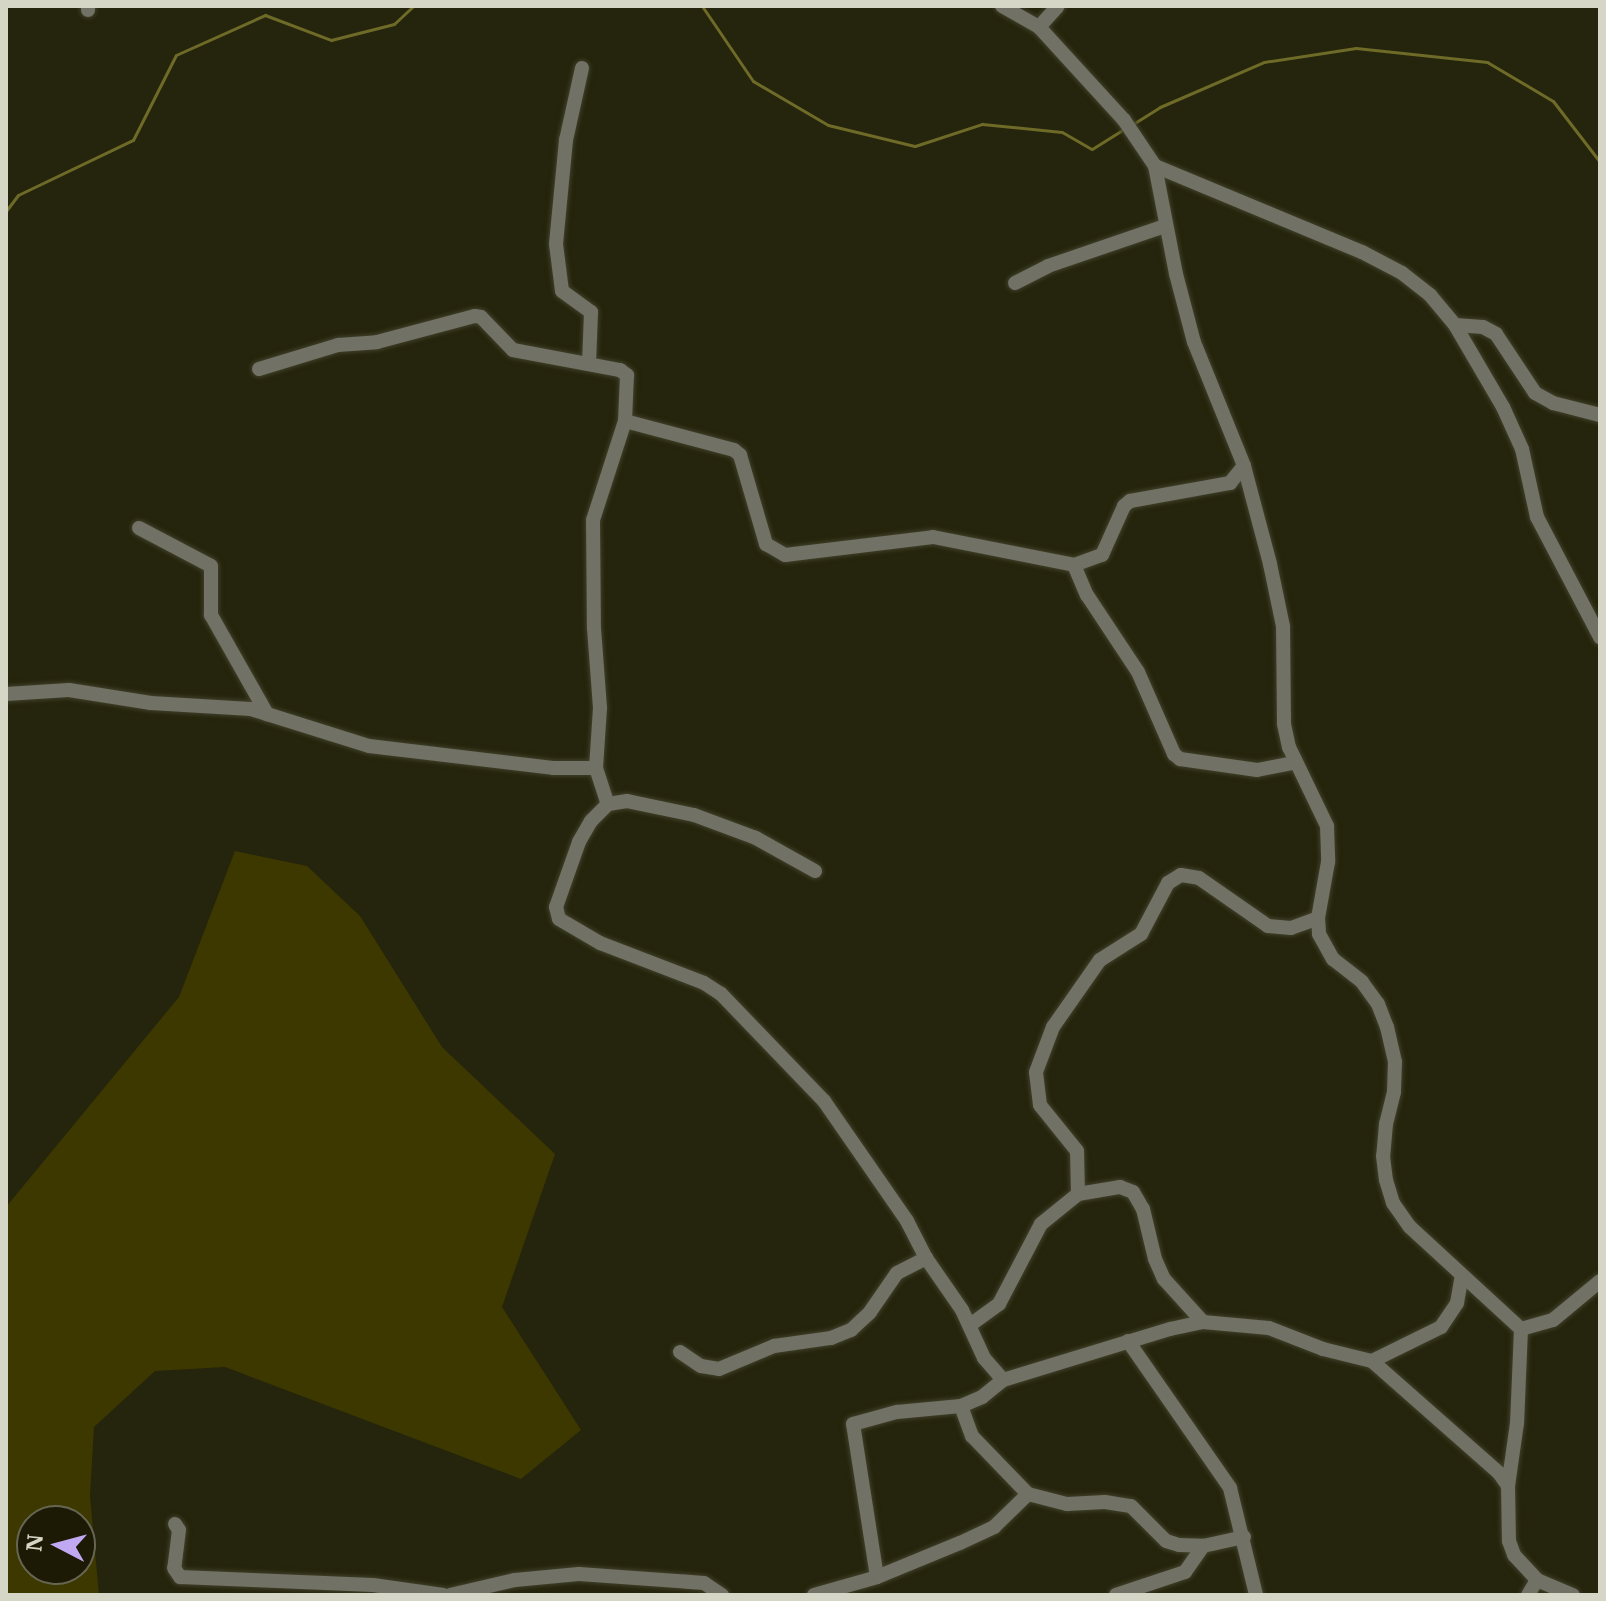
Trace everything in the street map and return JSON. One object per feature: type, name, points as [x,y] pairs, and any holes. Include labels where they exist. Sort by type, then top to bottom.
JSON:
[{"type":"street","points":[[1002,6],[1039,27],[1124,120],[1155,166],[1165,226],[1194,342],[1244,466],[1283,626],[1284,724],[1294,763],[1311,789],[1327,826],[1328,862],[1318,918],[1323,946],[1362,982],[1378,1004],[1387,1027],[1395,1062],[1394,1092],[1386,1124],[1383,1156],[1393,1203],[1410,1227],[1521,1329],[1517,1423],[1507,1517],[1514,1555],[1537,1580],[1573,1595]]},
{"type":"street","points":[[1039,27],[1058,6]]},
{"type":"street","points":[[582,68],[566,140],[556,244],[562,291],[591,312],[589,363]]},
{"type":"street","points":[[1155,166],[1299,224],[1389,266],[1430,295],[1455,325],[1503,407],[1522,449],[1537,517],[1600,637]]},
{"type":"street","points":[[1015,283],[1048,266],[1165,226]]},
{"type":"street","points":[[259,369],[338,345],[377,342],[475,316],[481,317],[513,350],[589,363],[627,375],[625,421],[593,520],[594,628],[600,708],[596,768],[608,804]]},
{"type":"street","points":[[1455,325],[1483,327],[1496,334],[1535,393],[1553,403],[1600,415]]},
{"type":"street","points":[[625,421],[734,450],[740,455],[766,544],[773,551],[785,555],[933,537],[1074,565],[1102,555],[1124,506],[1130,501],[1230,483],[1244,466]]},
{"type":"street","points":[[139,528],[211,566],[211,615],[267,714]]},
{"type":"street","points":[[1074,565],[1087,595],[1138,672],[1174,754],[1180,759],[1257,770],[1294,763]]},
{"type":"street","points":[[6,694],[69,690],[151,703],[233,707],[267,714],[369,746],[553,768],[596,768]]},
{"type":"street","points":[[815,871],[756,838],[694,815],[627,801],[608,804],[591,821],[559,890],[556,907],[559,919],[600,943],[704,983],[721,994],[824,1101],[907,1221],[926,1258],[970,1325],[984,1358],[1003,1380]]},
{"type":"street","points":[[1078,1194],[1077,1151],[1040,1105],[1036,1072],[1053,1027],[1100,960],[1141,934],[1168,883],[1181,875],[1199,878],[1268,926],[1291,928],[1318,918]]},
{"type":"street","points":[[970,1325],[999,1304],[1041,1224],[1078,1194],[1120,1187],[1133,1192],[1143,1209],[1155,1259],[1164,1279],[1203,1322]]},
{"type":"street","points":[[680,1352],[701,1366],[719,1369],[774,1346],[831,1338],[851,1330],[870,1312],[897,1273],[926,1258]]},
{"type":"street","points":[[1372,1361],[1441,1327],[1457,1303],[1462,1275]]},
{"type":"street","points":[[1521,1329],[1553,1320],[1600,1281]]},
{"type":"street","points":[[877,1577],[853,1424],[927,1407],[961,1406],[982,1397],[1003,1380],[1128,1341],[1203,1322],[1269,1328],[1323,1349],[1372,1361],[1499,1473],[1508,1486]]},
{"type":"street","points":[[1128,1341],[1230,1488],[1256,1595]]},
{"type":"street","points":[[961,1406],[972,1436],[1028,1494],[1067,1504],[1119,1502],[1131,1506],[1166,1541],[1203,1546],[1244,1537]]},
{"type":"street","points":[[814,1595],[877,1577],[994,1527],[1028,1494]]},
{"type":"street","points":[[175,1524],[179,1530],[174,1568],[180,1577],[373,1585],[443,1595]]},
{"type":"street","points":[[1116,1595],[1185,1572],[1203,1546]]},
{"type":"street","points":[[450,1595],[515,1580],[579,1574],[704,1583],[722,1595]]},
{"type":"street","points":[[1528,1595],[1537,1580]]},
{"type":"shaded area","points":[[235,851],[307,866],[360,916],[442,1047],[555,1154],[502,1307],[581,1430],[521,1479],[225,1367],[155,1371],[94,1427],[91,1505],[16,1505],[16,1585],[96,1585],[96,1562],[99,1595],[6,1595],[6,1207],[179,997]]},
{"type":"waterway","points":[[6,211],[18,195],[133,140],[176,55],[265,15],[331,40],[394,24],[413,6]]},
{"type":"waterway","points":[[702,6],[753,81],[828,125],[915,146],[982,124],[1062,132],[1092,149],[1126,128]]},
{"type":"waterway","points":[[1133,124],[1160,107],[1264,62],[1356,48],[1487,62],[1553,101],[1600,162]]}]
